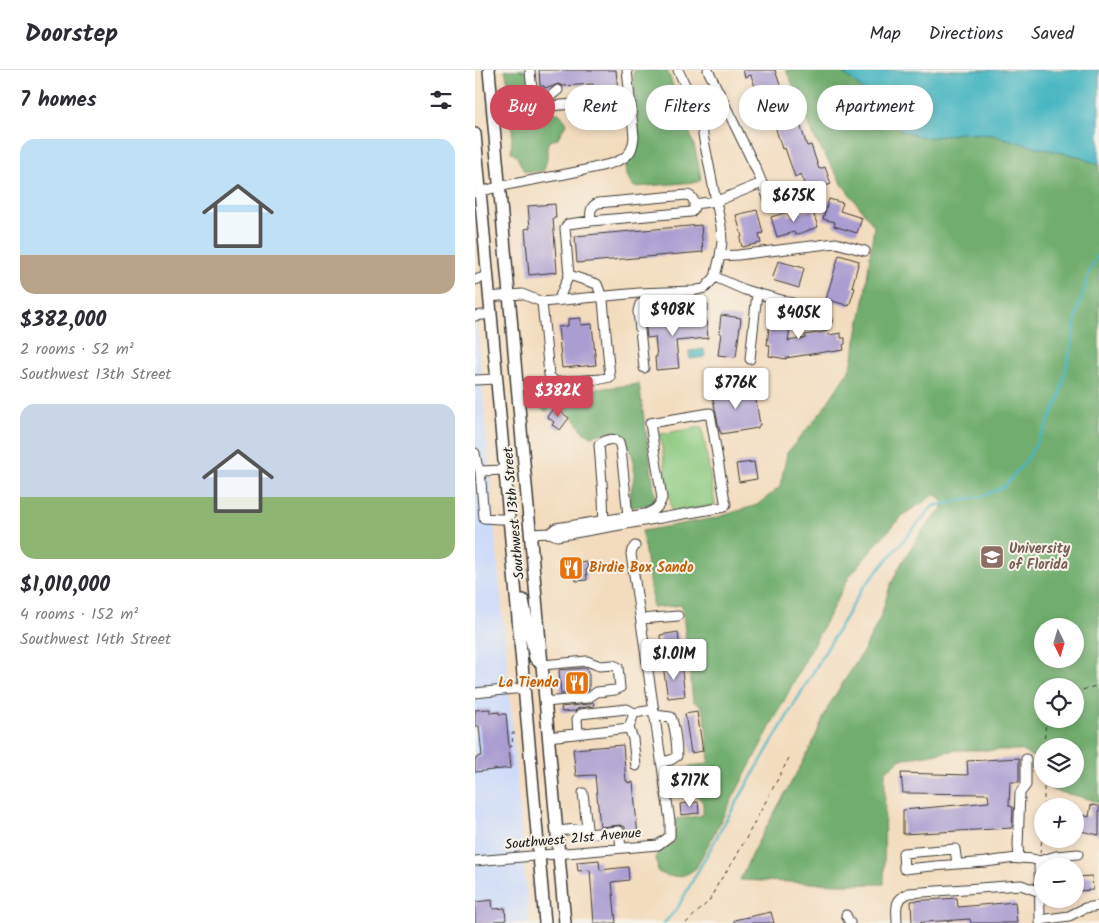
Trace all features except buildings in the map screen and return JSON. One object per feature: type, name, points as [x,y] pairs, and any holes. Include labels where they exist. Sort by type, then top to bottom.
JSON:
[{"type":"main road","name":"Southwest 13th Street","points":[[489,70],[509,295],[531,490],[531,534],[565,923]]},
{"type":"main road","name":"Southwest 13th Street","points":[[475,140],[478,193],[507,491],[509,571],[516,591],[519,689],[545,923]]},
{"type":"main road","points":[[507,491],[531,490]]},
{"type":"main road","points":[[516,591],[522,596],[535,658],[542,665]]},
{"type":"main road","points":[[519,689],[544,686]]},
{"type":"street","points":[[530,70],[532,85]]},
{"type":"street","points":[[627,70],[629,85]]},
{"type":"street","points":[[489,296],[522,294],[541,302],[601,296],[648,297],[705,288],[716,274],[722,242],[721,226],[701,125],[678,70]]},
{"type":"street","points":[[708,70],[772,207]]},
{"type":"street","points":[[478,193],[500,186],[578,172],[612,163],[627,156],[631,151],[633,130]]},
{"type":"street","points":[[694,204],[717,201],[762,183]]},
{"type":"street","points":[[558,301],[569,275],[565,228],[568,224],[691,212],[694,204],[692,198],[687,195],[598,203],[592,207],[590,212],[591,221]]},
{"type":"street","points":[[720,256],[836,243],[865,251]]},
{"type":"street","points":[[716,274],[745,290],[796,304],[811,313],[829,318]]},
{"type":"street","points":[[541,302],[547,364],[551,378],[558,382],[610,377],[611,369],[603,300],[597,284],[569,275]]},
{"type":"street","points":[[475,280],[487,276]]},
{"type":"street","points":[[749,359],[757,293]]},
{"type":"street","points":[[648,297],[653,304],[703,307]]},
{"type":"street","points":[[644,368],[638,311],[640,304],[648,297]]},
{"type":"street","points":[[475,316],[491,314]]},
{"type":"street","points":[[475,380],[497,378]]},
{"type":"street","points":[[531,534],[550,533],[557,536],[628,516],[645,514],[658,508],[662,498],[650,424],[711,413],[726,504],[724,507],[604,524]]},
{"type":"street","points":[[604,524],[599,445],[604,441],[615,440],[619,442],[628,516]]},
{"type":"street","points":[[475,453],[477,464],[481,471],[484,518],[509,519]]},
{"type":"street","points":[[481,471],[505,470]]},
{"type":"street","points":[[578,733],[577,719],[580,714],[627,710],[635,713],[653,712],[671,717],[673,720],[677,754],[671,760],[661,762],[653,712],[631,554],[635,546]]},
{"type":"street","points":[[641,619],[678,616]]},
{"type":"street","points":[[542,665],[587,661],[600,666],[613,665],[618,667],[620,688],[597,692],[588,698],[545,702]]},
{"type":"street","points":[[475,693],[519,689]]},
{"type":"street","points":[[635,713],[629,728],[633,739],[636,766]]},
{"type":"street","points":[[549,737],[629,728]]},
{"type":"street","points":[[1019,859],[1020,793],[1026,785],[1026,759]]},
{"type":"street","name":"Southwest 21st Avenue","points":[[475,861],[658,845],[670,836],[670,821],[661,762]]},
{"type":"street","points":[[583,793],[587,834],[619,832],[621,848]]},
{"type":"street","points":[[557,830],[587,828]]},
{"type":"street","points":[[957,864],[955,849],[903,853],[904,869],[1034,859]]},
{"type":"street","points":[[1049,858],[1078,854]]},
{"type":"street","points":[[897,923],[897,902],[901,897],[909,893],[1021,885],[1034,890]]},
{"type":"street","points":[[1040,908],[1040,922],[1069,916],[1085,908],[1099,906]]},
{"type":"path","points":[[1084,689],[1099,685]]},
{"type":"path","points":[[509,746],[513,746],[512,733],[518,733]]},
{"type":"path","points":[[686,923],[709,901],[735,859],[789,758]]},
{"type":"shaded area","points":[[475,305],[510,700],[529,923],[475,923]]},
{"type":"green space","points":[[505,70],[528,70],[534,85],[508,85]]},
{"type":"green space","points":[[634,70],[667,70],[673,85],[646,85],[646,130],[687,130],[695,149],[701,180],[697,182],[634,187],[626,172],[626,167],[636,148],[638,138],[636,85],[634,85]]},
{"type":"green space","name":"University of Florida","points":[[786,70],[839,70],[857,85],[817,85],[817,130],[900,130],[928,138],[961,133],[993,135],[1077,156],[1099,165],[1099,803],[1052,790],[1051,788],[1084,788],[1084,738],[1034,738],[1034,758],[1020,750],[957,750],[901,759],[885,772],[884,884],[740,880],[753,851],[811,747],[829,705],[864,650],[881,616],[890,586],[902,562],[922,531],[944,506],[941,498],[934,495],[903,515],[849,577],[696,868],[682,876],[668,876],[658,872],[656,857],[657,853],[674,842],[675,819],[703,814],[701,801],[684,787],[682,781],[684,775],[690,766],[706,764],[709,760],[705,716],[701,706],[693,701],[682,605],[653,608],[642,531],[715,518],[757,505],[780,487],[787,453],[822,411],[851,367],[864,301],[874,226],[842,184],[814,137],[807,118],[807,85],[793,85]]},
{"type":"green space","points":[[555,112],[560,114],[565,120],[565,126],[557,139],[549,141],[544,170],[524,171],[517,157],[511,152],[513,130],[555,130]]},
{"type":"green space","points":[[639,384],[655,495],[654,501],[651,504],[632,507],[629,504],[629,500],[634,476],[634,464],[630,448],[621,433],[611,431],[592,436],[584,433],[569,413],[557,406],[552,406],[548,411],[545,411],[538,405],[538,396]]},
{"type":"green space","points":[[702,427],[715,505],[672,512],[660,434]]},
{"type":"water","points":[[839,70],[1099,70],[1099,165],[1077,156],[993,135],[961,133],[928,138],[901,131],[933,130],[933,85],[857,85]]},
{"type":"water","points":[[704,349],[705,357],[690,359],[689,351]]},
{"type":"waterway","points":[[664,923],[677,909],[725,822],[862,589],[933,506],[982,496],[1004,487],[1027,459],[1047,425],[1059,399],[1078,308],[1090,270],[1099,252]]},
{"type":"place","name":"University of Florida","points":[[992,557]]},
{"type":"place","name":"Birdie Box Sando","points":[[571,568]]},
{"type":"place","name":"La Tienda","points":[[577,683]]}]
